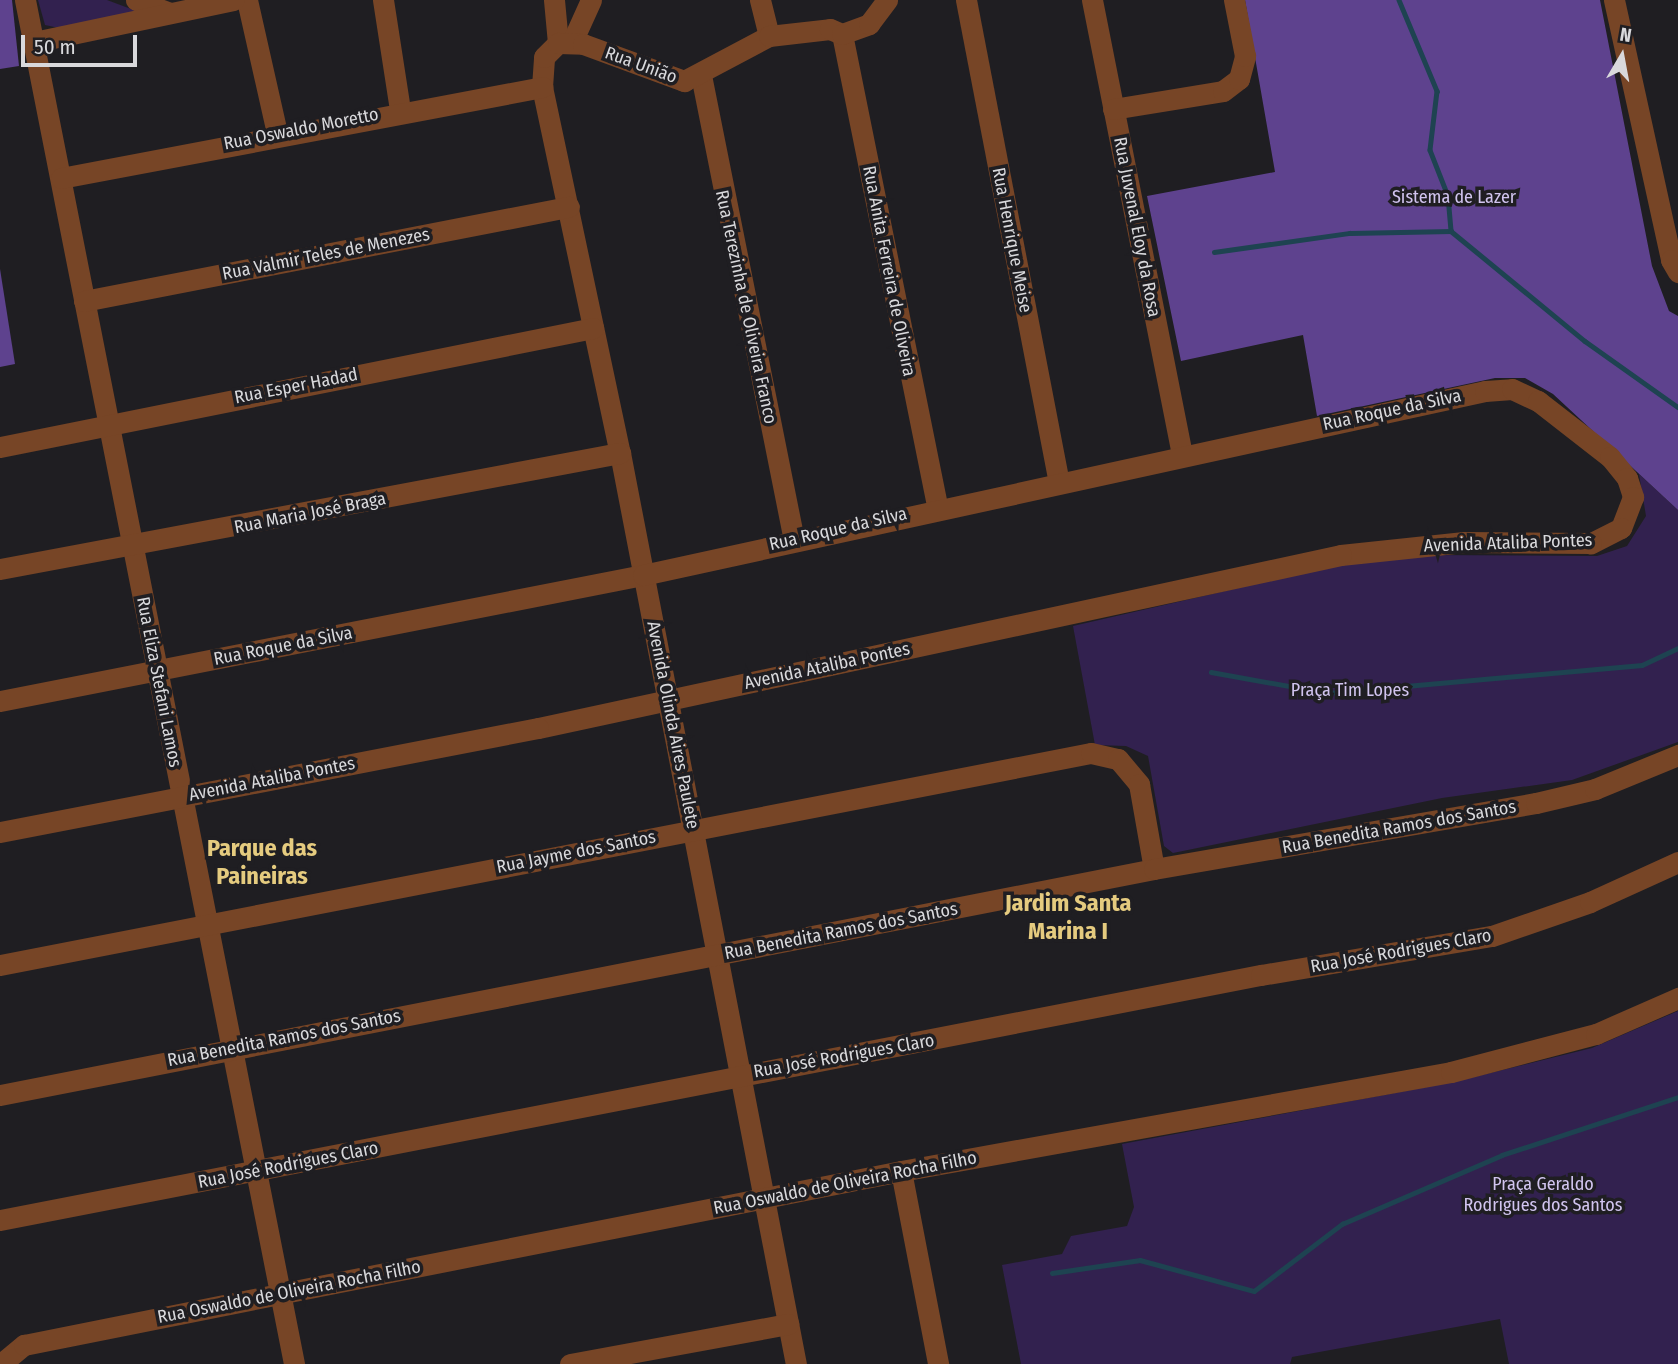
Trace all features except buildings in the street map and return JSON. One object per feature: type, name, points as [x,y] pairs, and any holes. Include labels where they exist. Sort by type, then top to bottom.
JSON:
[{"type":"street","name":"Rua Eliza Stefani Lamos","points":[[25,0],[61,178],[105,423],[133,547],[155,672],[234,1048],[254,1172],[294,1364]]},
{"type":"street","points":[[136,0],[170,13]]},
{"type":"street","points":[[247,0],[277,133]]},
{"type":"street","points":[[383,0],[400,110]]},
{"type":"street","points":[[542,87],[558,47],[554,0]]},
{"type":"street","points":[[519,88],[558,47],[591,0]]},
{"type":"street","points":[[760,0],[769,36]]},
{"type":"street","points":[[842,34],[869,24],[887,0]]},
{"type":"street","name":"Rua Henrique Meise","points":[[966,0],[1058,480]]},
{"type":"street","name":"Rua Juvenal Eloy da Rosa","points":[[1092,0],[1182,454]]},
{"type":"street","points":[[1113,109],[1223,91],[1239,79],[1245,56],[1234,0]]},
{"type":"street","points":[[1614,0],[1671,260],[1678,272]]},
{"type":"street","points":[[34,42],[219,1]]},
{"type":"street","name":"Rua União","points":[[558,47],[684,81],[701,75],[740,47],[769,36],[830,29],[842,34]]},
{"type":"street","name":"Rua Anita Ferreira de Oliveira","points":[[842,34],[937,507]]},
{"type":"street","name":"Rua Terezinha de Oliveira Franco","points":[[701,75],[794,539]]},
{"type":"street","name":"Rua Oswaldo Moretto","points":[[61,178],[277,133],[519,88],[542,87]]},
{"type":"street","name":"Avenida Olinda Aires Paulete","points":[[542,87],[620,453],[716,956],[768,1200],[796,1364]]},
{"type":"street","name":"Rua Valmir Teles de Menezes","points":[[84,301],[569,207]]},
{"type":"street","name":"Rua Esper Hadad","points":[[0,447],[105,423],[593,327]]},
{"type":"street","name":"Rua Roque da Silva","points":[[0,701],[643,575],[1058,480],[1512,389],[1538,401],[1610,457],[1627,478],[1633,497]]},
{"type":"street","name":"Rua Maria José Braga","points":[[0,569],[133,547],[620,453]]},
{"type":"street","name":"Avenida Ataliba Pontes","points":[[0,832],[667,701],[1341,555],[1464,542],[1591,543],[1621,528],[1633,497]]},
{"type":"street","name":"Rua Jayme dos Santos","points":[[0,965],[1091,753],[1118,760],[1139,783],[1154,870]]},
{"type":"street","name":"Rua Benedita Ramos dos Santos","points":[[0,1095],[1154,870],[1536,803],[1595,789],[1678,755]]},
{"type":"street","name":"Rua José Rodrigues Claro","points":[[0,1220],[1261,975],[1492,936],[1590,902],[1678,862]]},
{"type":"street","name":"Rua Oswaldo de Oliveira Rocha Filho","points":[[5,1359],[24,1345],[279,1294],[768,1200],[901,1171],[1451,1072],[1596,1034],[1678,998]]},
{"type":"street","points":[[901,1171],[938,1364]]},
{"type":"street","points":[[570,1364],[788,1324]]},
{"type":"green space","points":[[0,0],[12,0],[19,66],[0,69]]},
{"type":"green space","points":[[38,0],[107,0],[139,12],[59,28],[45,25]]},
{"type":"green space","name":"Sistema de Lazer","points":[[1245,0],[1600,0],[1652,266],[1669,311],[1678,316],[1678,510],[1553,394],[1525,378],[1495,378],[1317,416],[1303,335],[1181,361],[1147,196],[1275,172]]},
{"type":"green space","points":[[0,269],[15,364],[0,367]]},
{"type":"green space","name":"Praça Tim Lopes","points":[[1639,474],[1678,510],[1678,742],[1572,780],[1442,798],[1173,853],[1164,846],[1148,756],[1126,746],[1095,745],[1073,626],[1342,564],[1420,555],[1597,556],[1627,546],[1646,516]]},
{"type":"green space","name":"Praça Geraldo Rodrigues dos Santos","points":[[1678,1011],[1678,1364],[1509,1364],[1500,1319],[1292,1357],[1290,1364],[1021,1364],[1002,1265],[1062,1254],[1071,1236],[1127,1226],[1134,1207],[1122,1144],[1453,1082],[1592,1048]]},
{"type":"waterway","points":[[1399,0],[1437,91],[1430,150],[1448,196],[1451,231]]},
{"type":"waterway","points":[[1214,252],[1350,233],[1451,231],[1585,341],[1678,407]]},
{"type":"waterway","points":[[1211,672],[1328,693],[1642,665],[1678,648]]},
{"type":"waterway","points":[[1052,1273],[1140,1260],[1254,1291],[1342,1224],[1502,1155],[1678,1097]]},
{"type":"district","name":"Parque das Paineiras","points":[[262,863]]},
{"type":"district","name":"Jardim Santa Marina I","points":[[1068,918]]}]
